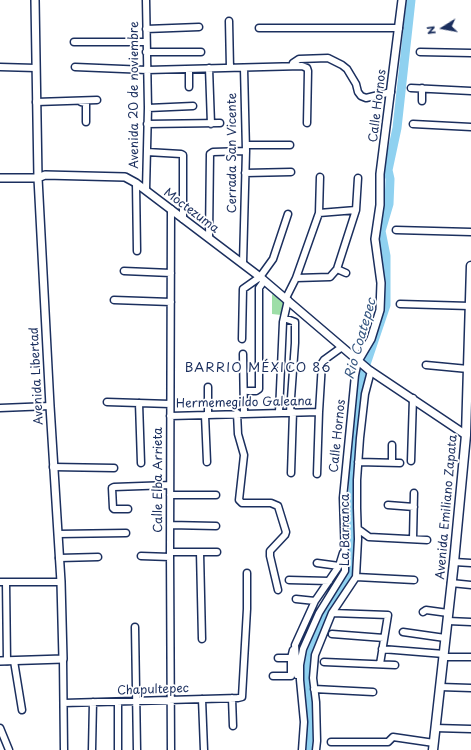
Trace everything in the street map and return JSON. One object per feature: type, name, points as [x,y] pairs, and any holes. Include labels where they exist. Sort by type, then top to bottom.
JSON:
[{"type":"main road","name":"Avenida Emiliano Zapata","points":[[434,746],[468,433],[471,266]]},
{"type":"street","name":"Avenida Libertad","points":[[35,0],[38,178],[53,467],[58,534],[63,659],[64,750]]},
{"type":"street","name":"Avenida 20 de noviembre","points":[[146,0],[148,108],[146,190]]},
{"type":"street","name":"Calle Hornos","points":[[302,750],[304,722],[300,665],[303,649],[319,613],[345,571],[343,498],[355,375],[359,362],[371,339],[380,310],[381,283],[375,239],[380,205],[380,174],[402,0]]},
{"type":"street","points":[[229,21],[230,68]]},
{"type":"street","points":[[146,29],[199,27]]},
{"type":"street","points":[[259,28],[399,28]]},
{"type":"street","points":[[74,42],[146,42]]},
{"type":"street","points":[[146,52],[201,52]]},
{"type":"street","points":[[420,52],[471,54]]},
{"type":"street","points":[[292,66],[293,63],[299,59],[328,58],[347,69],[361,96],[366,98],[391,92]]},
{"type":"street","points":[[75,67],[147,70],[302,66],[307,68],[308,71],[307,123]]},
{"type":"street","points":[[0,67],[36,68]]},
{"type":"street","points":[[209,68],[210,124]]},
{"type":"street","name":"Cerrada San Vicente","points":[[243,263],[246,148],[244,68]]},
{"type":"street","points":[[189,69],[189,87]]},
{"type":"street","points":[[410,88],[471,91]]},
{"type":"street","points":[[422,88],[422,101]]},
{"type":"street","points":[[73,102],[97,100]]},
{"type":"street","points":[[36,102],[86,103],[86,122]]},
{"type":"street","points":[[148,108],[193,106]]},
{"type":"street","points":[[147,124],[220,123]]},
{"type":"street","points":[[413,124],[471,128]]},
{"type":"street","points":[[209,238],[210,154],[213,152],[246,148],[290,145]]},
{"type":"street","points":[[147,152],[181,154],[183,156],[183,219]]},
{"type":"street","points":[[245,173],[291,172]]},
{"type":"street","name":"Moctezuma","points":[[38,178],[45,175],[125,177],[136,183],[243,263],[359,362],[468,433]]},
{"type":"street","points":[[279,412],[284,318],[287,299],[319,213],[320,177]]},
{"type":"street","points":[[0,178],[38,178]]},
{"type":"street","points":[[296,278],[330,277],[336,269],[356,210],[358,178]]},
{"type":"street","points":[[136,183],[137,251]]},
{"type":"street","name":"Calle Elba Arrieta","points":[[171,209],[171,750]]},
{"type":"street","points":[[319,213],[356,210]]},
{"type":"street","points":[[248,391],[256,391],[258,389],[259,288],[262,279],[273,259],[288,214]]},
{"type":"street","points":[[396,230],[471,232]]},
{"type":"street","points":[[336,269],[346,273]]},
{"type":"street","points":[[124,271],[171,273]]},
{"type":"street","points":[[242,339],[243,289],[262,279]]},
{"type":"street","points":[[114,300],[171,302]]},
{"type":"street","points":[[400,304],[470,306]]},
{"type":"street","points":[[284,318],[295,322],[291,473]]},
{"type":"street","points":[[317,474],[322,363],[342,347]]},
{"type":"street","points":[[243,354],[244,413]]},
{"type":"street","points":[[426,365],[468,369]]},
{"type":"street","name":"La Barranca","points":[[316,750],[316,702],[313,678],[315,655],[332,613],[356,577],[358,462],[365,394],[370,370]]},
{"type":"street","points":[[207,462],[208,387]]},
{"type":"street","points":[[411,461],[413,398]]},
{"type":"street","points":[[107,402],[170,404]]},
{"type":"street","points":[[139,404],[140,463]]},
{"type":"street","points":[[0,408],[50,406]]},
{"type":"street","name":"Hermemegildo Galeana","points":[[170,416],[237,413],[319,412]]},
{"type":"street","points":[[237,413],[238,434],[244,455],[239,500],[242,503],[271,503],[278,506],[286,532],[270,551],[278,590]]},
{"type":"street","points":[[392,445],[392,463]]},
{"type":"street","points":[[358,462],[400,463]]},
{"type":"street","points":[[53,467],[114,468]]},
{"type":"street","points":[[128,509],[112,508],[112,488],[170,485]]},
{"type":"street","points":[[413,539],[414,493]]},
{"type":"street","points":[[170,495],[216,495]]},
{"type":"street","points":[[388,505],[414,507]]},
{"type":"street","points":[[170,525],[216,526]]},
{"type":"street","points":[[358,529],[369,537],[427,540]]},
{"type":"street","points":[[58,534],[126,533]]},
{"type":"street","points":[[273,676],[291,676],[291,658],[295,645],[315,601],[339,566],[345,549]]},
{"type":"street","points":[[200,552],[202,639]]},
{"type":"street","points":[[141,556],[217,552]]},
{"type":"street","points":[[59,558],[98,557]]},
{"type":"street","points":[[454,562],[471,563]]},
{"type":"street","points":[[317,563],[339,566]]},
{"type":"street","name":"Chapultepec","points":[[64,703],[242,697],[247,609],[247,573]]},
{"type":"street","points":[[356,577],[414,580]]},
{"type":"street","points":[[289,580],[329,581]]},
{"type":"street","points":[[22,710],[7,661],[3,582],[60,582]]},
{"type":"street","points":[[451,583],[471,585]]},
{"type":"street","points":[[296,599],[315,601]]},
{"type":"street","points":[[423,612],[426,610],[471,622]]},
{"type":"street","points":[[332,613],[388,615],[380,664]]},
{"type":"street","points":[[135,627],[137,750]]},
{"type":"street","points":[[403,632],[445,638]]},
{"type":"street","points":[[332,634],[384,638]]},
{"type":"street","points":[[295,645],[296,674],[300,680]]},
{"type":"street","points":[[382,649],[444,656],[471,657]]},
{"type":"street","points":[[278,658],[291,658]]},
{"type":"street","points":[[7,661],[63,659]]},
{"type":"street","points":[[324,662],[395,665]]},
{"type":"street","points":[[440,687],[471,688]]},
{"type":"street","points":[[314,689],[373,692]]},
{"type":"street","points":[[232,698],[233,726]]},
{"type":"street","points":[[202,699],[204,750]]},
{"type":"street","points":[[92,702],[92,750]]},
{"type":"street","points":[[118,702],[118,750]]},
{"type":"street","points":[[0,728],[9,750]]},
{"type":"street","points":[[436,728],[471,729]]},
{"type":"street","points":[[332,742],[388,742],[393,737],[434,746]]},
{"type":"green space","points":[[272,294],[284,302],[281,315],[272,314]]},
{"type":"waterway","name":"Rio Coatepec","points":[[308,750],[310,701],[306,670],[318,627],[351,568],[353,542],[353,427],[362,376],[386,305],[386,256],[381,231],[389,204],[390,179],[388,170],[397,128],[411,0]]},
{"type":"district","name":"BARRIO MÉXICO 86","points":[[258,368]]}]
